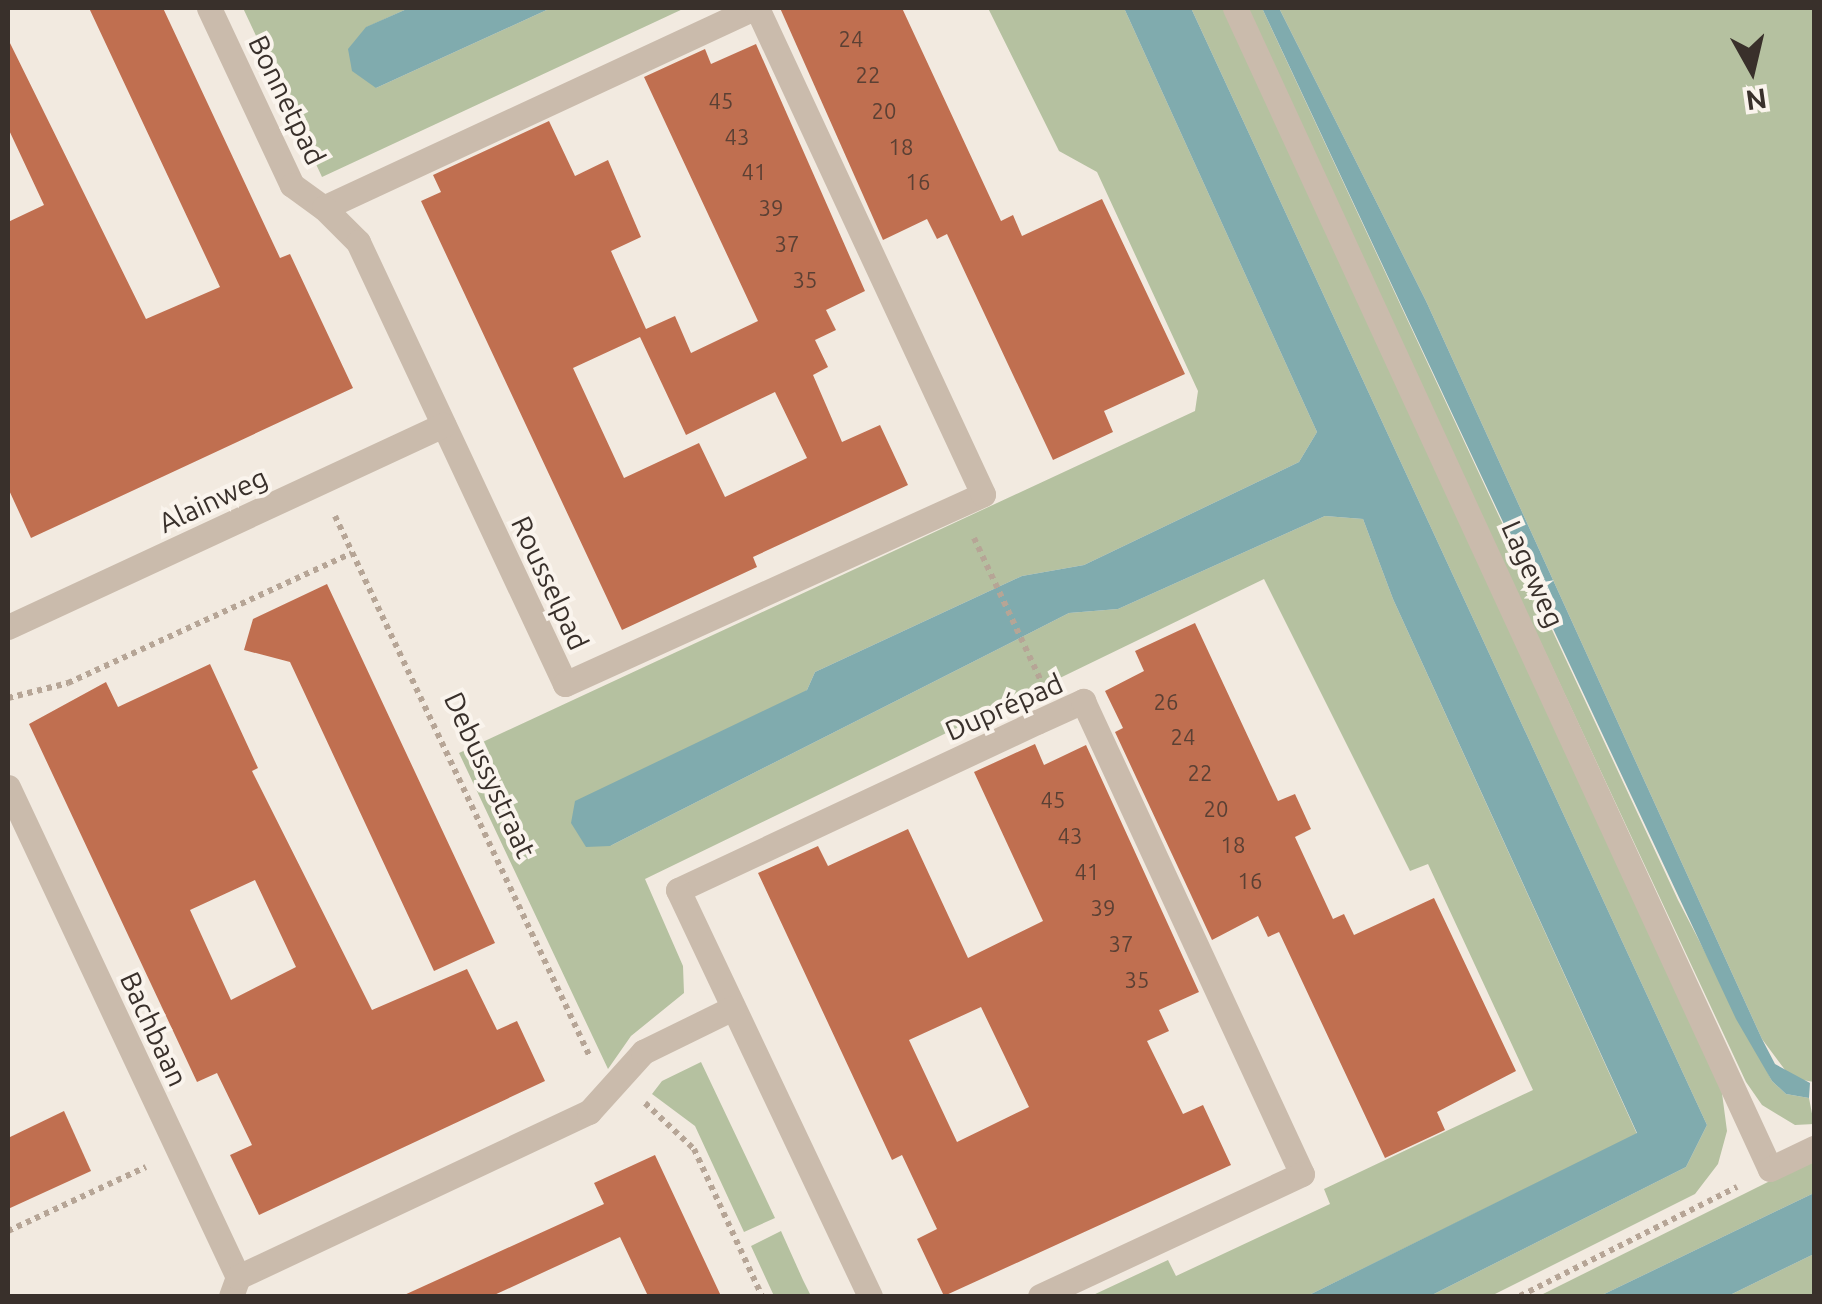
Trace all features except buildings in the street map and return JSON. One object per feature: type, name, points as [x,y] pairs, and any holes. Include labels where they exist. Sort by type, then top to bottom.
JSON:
[{"type":"street","name":"Bonnetpad","points":[[209,8],[292,185],[324,208]]},
{"type":"street","name":"Rousselpad","points":[[755,8],[983,494],[565,684],[358,242],[324,208],[755,8]]},
{"type":"street","name":"Lageweg","points":[[1235,8],[1770,1169]]},
{"type":"street","name":"Alainweg","points":[[8,627],[443,425]]},
{"type":"street","name":"Duprépad","points":[[870,1296],[678,890],[1084,701],[1302,1174],[1040,1296]]},
{"type":"street","name":"Bachbaan","points":[[8,787],[179,1152],[235,1287]]},
{"type":"street","points":[[235,1287],[589,1112],[653,1045],[734,1008]]},
{"type":"street","points":[[1770,1169],[1814,1148]]},
{"type":"path","name":"Debussystraat","points":[[320,483],[588,1053],[618,1083]]},
{"type":"path","points":[[8,698],[68,683],[352,553]]},
{"type":"path","points":[[987,565],[1031,660]]},
{"type":"path","points":[[618,1083],[687,1137],[762,1296]]},
{"type":"path","points":[[8,1231],[179,1152]]},
{"type":"path","points":[[1520,1296],[1770,1169]]},
{"type":"green space","points":[[243,8],[409,8],[367,27],[376,88],[551,8],[685,8],[322,177]]},
{"type":"green space","points":[[988,8],[1124,8],[1317,432],[1299,462],[1084,565],[1022,576],[815,672],[807,690],[610,846],[1069,613],[1118,609],[1325,516],[1363,519],[1393,599],[1637,1134],[1307,1296],[1091,1296],[1168,1260],[1176,1276],[1330,1204],[1324,1189],[1533,1090],[1428,864],[1410,871],[1264,579],[645,879],[683,966],[684,993],[631,1036],[608,1069],[459,753],[1195,411],[1198,391],[1097,172],[1059,151]]},
{"type":"green space","points":[[1191,8],[1224,8],[1720,1078],[1727,1131],[1718,1164],[1695,1194],[1491,1296],[1430,1296],[1686,1167],[1707,1125]]},
{"type":"green space","points":[[1244,8],[1262,8],[1678,900],[1772,1081],[1786,1094],[1809,1098],[1814,1124],[1795,1125],[1762,1105],[1746,1082]]},
{"type":"green space","points":[[1279,8],[1814,8],[1814,1082],[1791,1078],[1762,1039],[1426,301]]},
{"type":"green space","points":[[701,1062],[775,1218],[744,1232],[695,1126],[652,1094],[662,1081]]},
{"type":"green space","points":[[1814,1159],[1814,1193],[1600,1296],[1539,1296]]},
{"type":"green space","points":[[781,1231],[811,1296],[774,1296],[751,1246]]},
{"type":"green space","points":[[1814,1254],[1814,1296],[1728,1296]]},
{"type":"water","points":[[409,8],[551,8],[376,88],[352,71],[348,49],[366,27]]},
{"type":"water","points":[[1124,8],[1191,8],[1707,1125],[1686,1167],[1430,1296],[1307,1296],[1637,1133],[1393,599],[1363,519],[1325,516],[1118,609],[1069,613],[610,846],[586,847],[571,823],[575,801],[807,690],[815,672],[1022,576],[1084,565],[1299,462],[1317,432]]},
{"type":"water","points":[[1262,8],[1279,8],[1426,301],[1762,1039],[1775,1064],[1810,1083],[1809,1098],[1786,1094],[1772,1081],[1736,1019]]},
{"type":"water","points":[[1814,1193],[1814,1254],[1728,1296],[1600,1296]]}]
